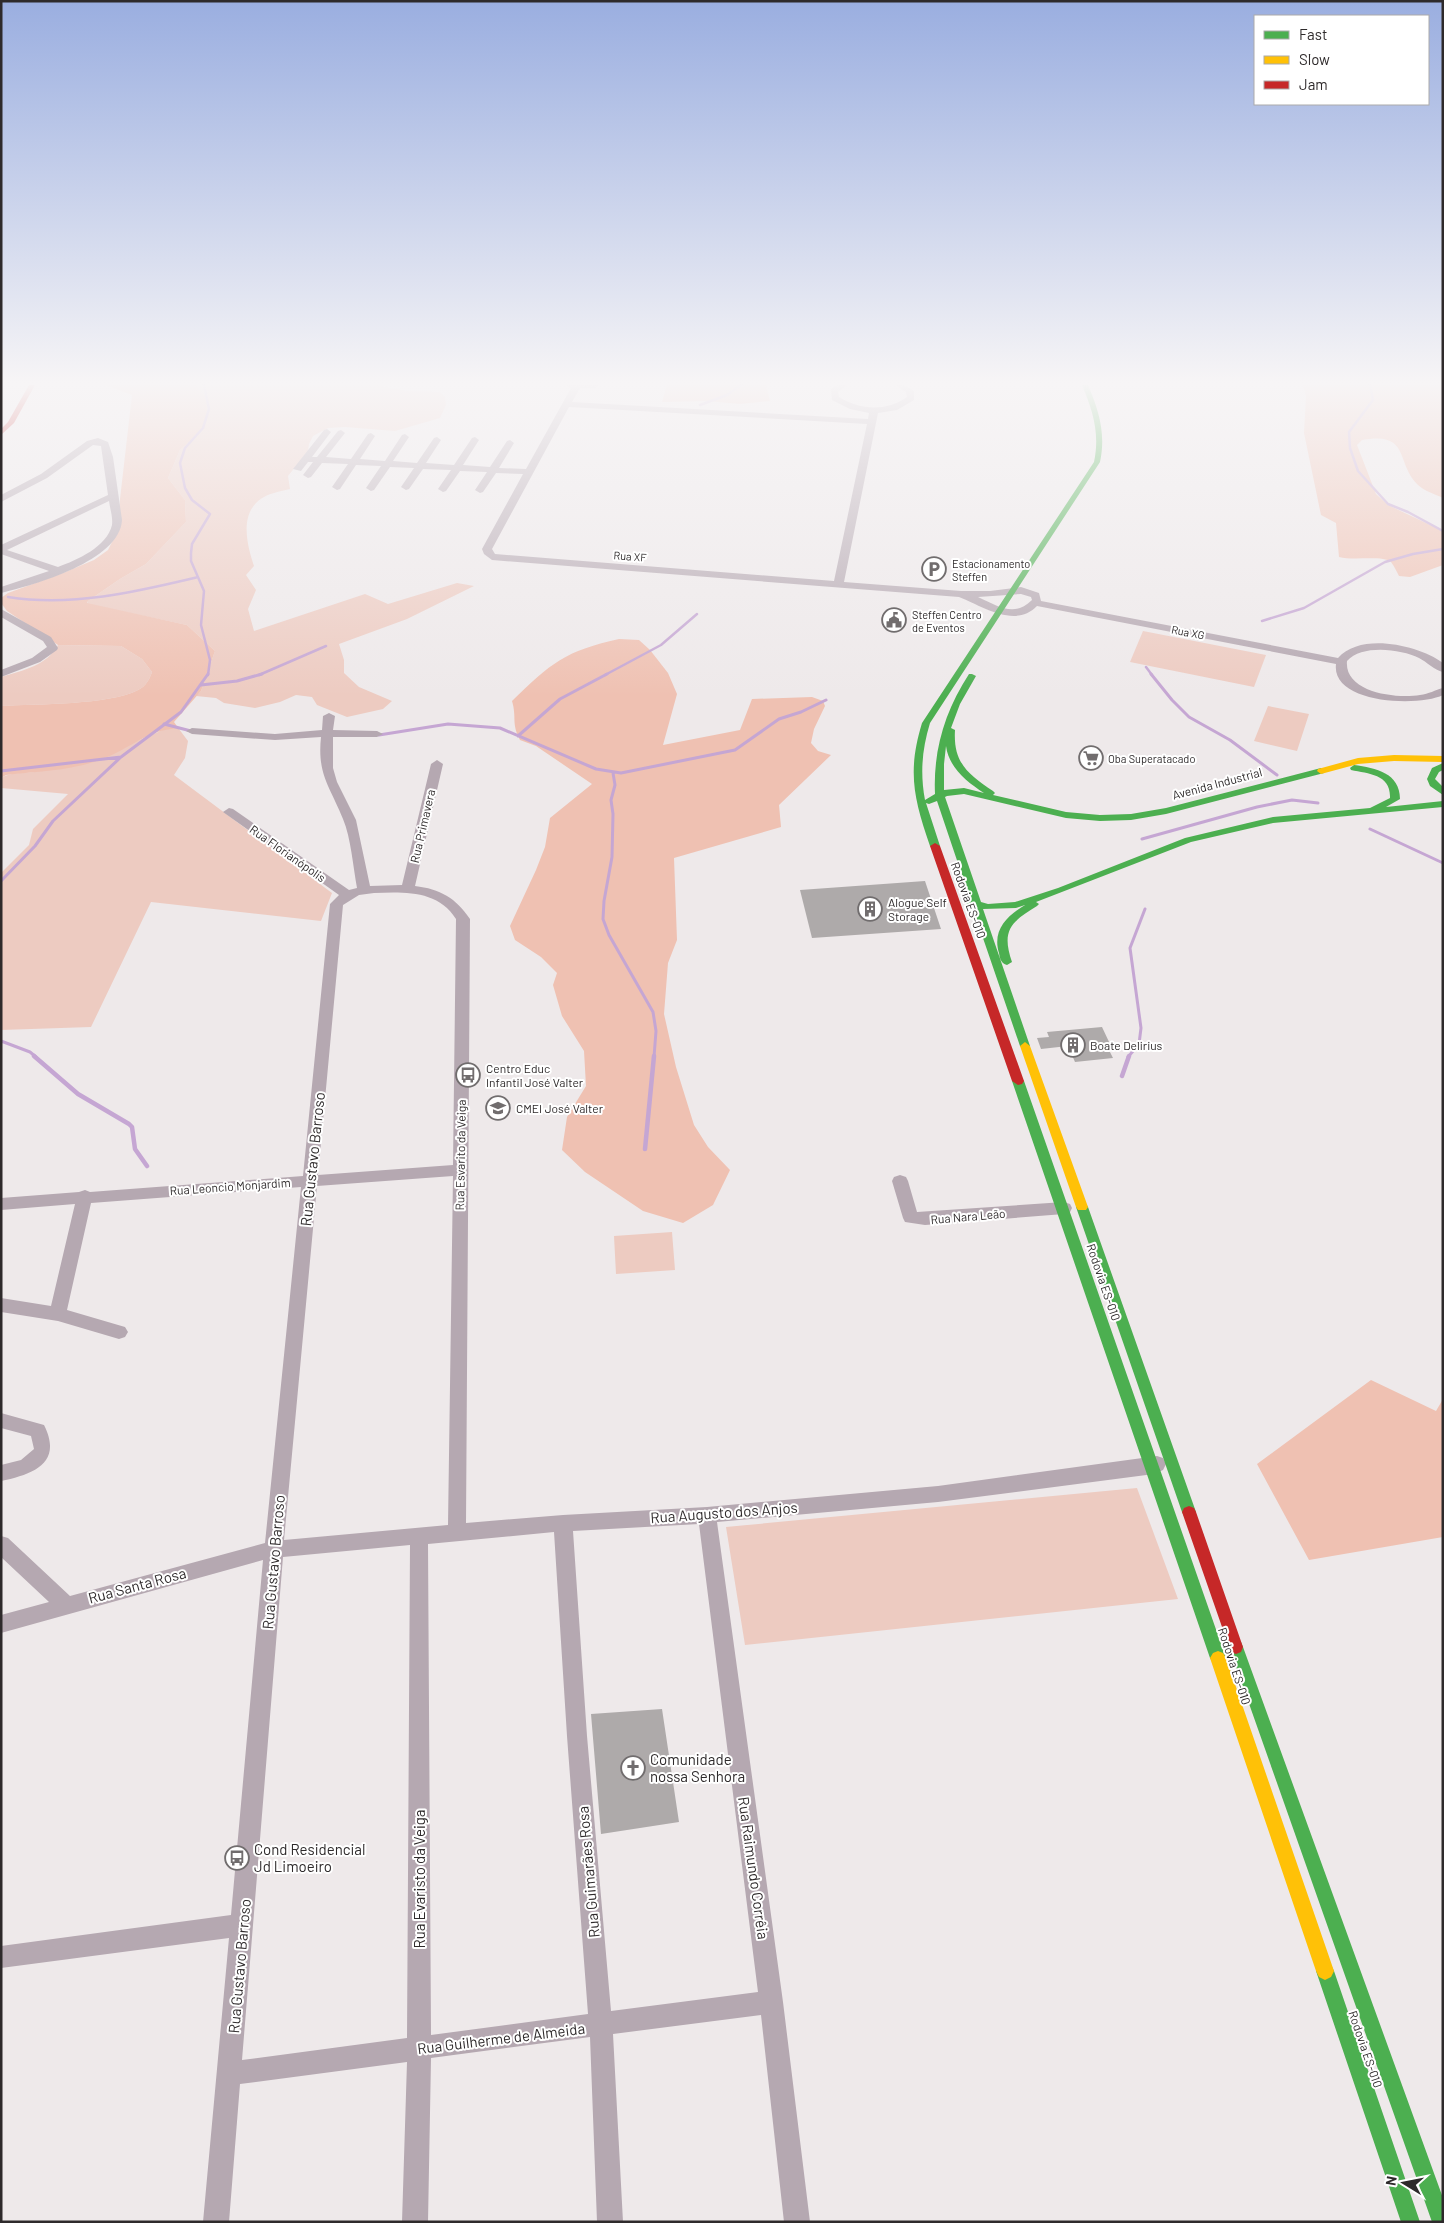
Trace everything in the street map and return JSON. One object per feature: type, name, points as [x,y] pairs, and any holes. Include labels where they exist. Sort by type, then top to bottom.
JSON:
[{"type":"main road","name":"Rodovia ES-010","points":[[1080,489],[1015,590],[996,609],[934,709],[918,742],[916,779],[920,806],[1064,1208],[1162,1462],[1442,2222]]},
{"type":"main road","points":[[1075,517],[1092,489]]},
{"type":"main road","points":[[1010,618],[1030,588]]},
{"type":"main road","name":"Rodovia ES-010","points":[[977,669],[969,680],[947,722],[942,736],[938,754],[937,779],[940,796],[1162,1462],[1265,1800],[1412,2222]]},
{"type":"main road","name":"Avenida Industrial","points":[[969,680],[973,688],[960,709],[949,737],[952,757],[960,771],[975,784],[999,798]]},
{"type":"main road","name":"Avenida Industrial","points":[[920,806],[945,793],[964,791],[999,798],[1028,808],[1066,815],[1100,818],[1131,817],[1166,811],[1329,768],[1373,759],[1443,759]]},
{"type":"main road","points":[[1443,766],[1435,770],[1431,778],[1433,784],[1443,792]]},
{"type":"main road","points":[[1329,768],[1362,769],[1385,775],[1392,781],[1397,794],[1395,799],[1368,810]]},
{"type":"main road","points":[[950,889],[963,899],[977,905],[998,908],[1016,905],[1061,890],[1188,840],[1228,829],[1302,816],[1443,804]]},
{"type":"main road","points":[[1012,1008],[1016,992],[1000,943],[1003,930],[1011,920],[1026,908],[1061,890]]},
{"type":"street","points":[[1,499],[20,489]]},
{"type":"street","points":[[1,590],[93,555],[107,542],[116,527],[117,520],[112,489]]},
{"type":"street","name":"Rua XF","points":[[520,489],[487,549],[487,552],[492,557],[962,594],[1000,593],[1030,588]]},
{"type":"street","points":[[838,584],[858,489]]},
{"type":"street","points":[[4,553],[112,496]]},
{"type":"street","points":[[4,553],[56,570]]},
{"type":"street","points":[[1010,618],[1025,612],[1035,603],[1036,598],[1030,588]]},
{"type":"street","points":[[996,609],[1000,593]]},
{"type":"street","name":"Rua XF","points":[[962,594],[996,609],[1010,618]]},
{"type":"street","name":"Rua XG","points":[[1035,603],[1342,662]]},
{"type":"street","points":[[1,612],[47,639],[53,648],[36,660],[1,674]]},
{"type":"street","points":[[1443,670],[1423,656],[1389,647],[1358,650],[1347,655],[1342,662],[1341,670],[1347,679],[1358,688],[1373,694],[1408,701],[1425,699],[1438,695],[1443,691]]},
{"type":"street","points":[[329,716],[326,752],[327,768],[331,782],[350,820],[364,889]]},
{"type":"street","points":[[192,731],[275,738],[327,733],[377,734]]},
{"type":"street","name":"Rua Primavera","points":[[408,888],[436,764]]},
{"type":"street","name":"Rua Florianópolis","points":[[229,812],[342,899]]},
{"type":"street","name":"Rua Esvarito da Veiga","points":[[342,899],[364,889],[408,888],[428,891],[439,895],[453,905],[463,919],[459,1170],[457,1533]]},
{"type":"street","name":"Rua Gustavo Barroso","points":[[216,2222],[274,1549],[310,1181],[342,899]]},
{"type":"street","name":"Rua Leoncio Monjardim","points":[[1,1204],[85,1196],[459,1170]]},
{"type":"street","name":"Rua Nara Leão","points":[[900,1181],[911,1218],[925,1220],[1064,1208]]},
{"type":"street","points":[[58,1314],[85,1196]]},
{"type":"street","points":[[1,1305],[58,1314],[119,1332]]},
{"type":"street","points":[[1,1420],[38,1430],[44,1440],[42,1453],[35,1462],[22,1469],[1,1473]]},
{"type":"street","name":"Rua Augusto dos Anjos","points":[[274,1549],[563,1523],[707,1515],[938,1494],[1162,1462]]},
{"type":"street","name":"Rua Raimundo Corrêia","points":[[707,1515],[771,2002],[797,2222]]},
{"type":"street","name":"Rua Guimarães Rosa","points":[[563,1523],[578,1755],[601,2025],[610,2222]]},
{"type":"street","name":"Rua Evaristo da Veiga","points":[[415,2222],[419,2048],[419,1536]]},
{"type":"street","points":[[1,1544],[66,1605]]},
{"type":"street","name":"Rua Santa Rosa","points":[[1,1624],[274,1549]]},
{"type":"street","points":[[1,1957],[243,1924]]},
{"type":"street","name":"Rua Guilherme de Almeida","points":[[230,2073],[771,2002]]},
{"type":"shaded area","points":[[121,489],[176,489],[185,500],[186,522],[146,564],[120,579],[87,603],[187,625],[215,651],[201,691],[174,722],[179,729],[160,731],[114,754],[81,766],[6,775],[1,778],[1,706],[72,703],[109,699],[138,690],[150,678],[152,672],[142,659],[121,646],[58,645],[7,611],[1,603],[1,598],[8,593],[94,560],[108,550],[119,528]]},
{"type":"shaded area","points":[[176,489],[290,489],[264,497],[250,511],[247,539],[254,566],[246,575],[256,590],[248,609],[254,631],[365,594],[388,604],[457,583],[474,586],[407,619],[339,644],[344,660],[344,673],[359,687],[392,701],[383,709],[347,717],[317,705],[312,697],[296,695],[280,702],[255,708],[224,703],[216,698],[196,696],[201,691],[215,651],[187,625],[87,604],[88,601],[120,579],[146,564],[186,522],[185,500]]},
{"type":"shaded area","points":[[1316,489],[1374,489],[1376,494],[1388,505],[1443,531],[1443,565],[1410,577],[1399,576],[1391,562],[1387,560],[1339,557],[1336,523],[1321,515]]},
{"type":"shaded area","points":[[1423,489],[1443,489],[1443,498]]},
{"type":"shaded area","points":[[1143,631],[1266,655],[1254,687],[1130,662]]},
{"type":"shaded area","points":[[619,639],[639,640],[650,650],[668,673],[677,694],[663,745],[740,730],[752,699],[812,697],[823,701],[825,706],[814,729],[811,743],[818,751],[831,755],[779,805],[781,827],[674,858],[677,940],[668,963],[664,1014],[676,1067],[694,1125],[708,1147],[730,1170],[713,1205],[683,1223],[643,1211],[585,1172],[562,1150],[567,1117],[586,1086],[584,1051],[562,1016],[553,985],[557,973],[541,957],[515,940],[510,926],[545,847],[550,818],[592,784],[536,746],[520,740],[515,725],[512,701],[560,660],[585,648]]},
{"type":"shaded area","points":[[58,645],[121,646],[142,659],[152,672],[147,682],[138,690],[109,699],[72,703],[1,706],[1,677],[41,663]]},
{"type":"shaded area","points":[[1268,706],[1309,714],[1297,751],[1254,741]]},
{"type":"shaded area","points":[[167,728],[179,729],[188,741],[185,758],[174,775],[332,893],[321,921],[151,902],[91,1027],[1,1030],[1,873],[29,845],[33,829],[68,794],[1,788],[1,778],[10,774],[39,771],[87,757],[120,747]]},
{"type":"shaded area","points":[[672,1232],[675,1270],[616,1274],[614,1236]]},
{"type":"shaded area","points":[[1371,1380],[1436,1411],[1443,1399],[1443,1537],[1309,1560],[1257,1464]]},
{"type":"shaded area","points":[[1137,1488],[1178,1599],[745,1645],[726,1527]]},
{"type":"building","name":"Alogue Self Storage","points":[[925,881],[941,929],[812,938],[800,890]]},
{"type":"building","name":"Boate Delirius","points":[[1102,1027],[1110,1044],[1106,1044],[1113,1058],[1075,1062],[1068,1046],[1041,1049],[1037,1038],[1049,1037],[1047,1032]]},
{"type":"building","name":"Comunidade nossa Senhora","points":[[662,1709],[679,1822],[601,1834],[591,1714]]},
{"type":"waterway","points":[[185,489],[192,500],[210,514],[192,544],[191,561],[198,577]]},
{"type":"waterway","points":[[1374,489],[1388,504],[1408,512],[1443,531]]},
{"type":"waterway","points":[[1262,621],[1304,608],[1385,562],[1413,554],[1443,549]]},
{"type":"waterway","points":[[8,597],[32,600],[80,599],[127,593],[198,577]]},
{"type":"waterway","points":[[198,577],[204,591],[201,625],[210,660],[208,675]]},
{"type":"waterway","points":[[605,675],[661,645],[697,614]]},
{"type":"waterway","points":[[260,675],[326,646]]},
{"type":"waterway","points":[[1146,667],[1152,675]]},
{"type":"waterway","points":[[165,724],[181,712],[208,674]]},
{"type":"waterway","points":[[518,736],[560,699],[607,674]]},
{"type":"waterway","points":[[1151,674],[1189,717],[1230,740],[1277,775]]},
{"type":"waterway","points":[[201,685],[237,681],[260,675]]},
{"type":"waterway","points":[[518,736],[596,769],[621,773],[735,750],[779,719],[801,712],[826,700]]},
{"type":"waterway","points":[[121,757],[165,724]]},
{"type":"waterway","points":[[165,724],[191,731]]},
{"type":"waterway","points":[[379,735],[448,724],[500,728],[518,736]]},
{"type":"waterway","points":[[1,771],[121,757]]},
{"type":"waterway","points":[[1,881],[35,846],[53,821],[121,757]]},
{"type":"waterway","points":[[613,773],[615,785],[611,800],[613,814],[612,857],[604,901],[603,919],[609,935],[653,1012],[656,1031],[654,1057]]},
{"type":"waterway","points":[[1142,839],[1257,807],[1292,800],[1318,803]]},
{"type":"waterway","points":[[1370,829],[1443,863]]},
{"type":"waterway","points":[[1128,1057],[1139,1044],[1141,1028],[1130,948],[1145,909]]},
{"type":"waterway","points":[[1,1041],[30,1052],[36,1057]]},
{"type":"waterway","points":[[34,1056],[78,1094],[129,1124],[132,1127],[135,1149],[147,1166]]},
{"type":"waterway","points":[[645,1149],[654,1056]]},
{"type":"waterway","points":[[1122,1076],[1129,1056]]},
{"type":"traffic: fast","points":[[935,846],[920,800],[918,785],[918,756],[926,723],[1079,489]]},
{"type":"traffic: fast","points":[[972,676],[956,704],[945,733],[940,764],[940,796],[1025,1046]]},
{"type":"traffic: fast","points":[[951,730],[951,751],[959,768],[990,793]]},
{"type":"traffic: fast","points":[[1443,766],[1435,770],[1431,779],[1433,784],[1443,792]]},
{"type":"traffic: fast","points":[[1354,768],[1376,772],[1389,779],[1393,784],[1395,799],[1375,808]]},
{"type":"traffic: fast","points":[[929,801],[945,793],[964,791],[1066,815],[1100,818],[1131,817],[1166,811],[1321,771]]},
{"type":"traffic: fast","points":[[967,901],[988,907],[1016,905],[1061,890],[1188,840],[1273,820],[1443,804]]},
{"type":"traffic: fast","points":[[1007,962],[1002,942],[1002,934],[1005,927],[1016,915],[1034,904]]},
{"type":"traffic: fast","points":[[1018,1081],[1218,1658]]},
{"type":"traffic: fast","points":[[1082,1207],[1189,1512]]},
{"type":"traffic: fast","points":[[1236,1647],[1442,2222]]},
{"type":"traffic: fast","points":[[1325,1971],[1411,2222]]},
{"type":"traffic: slow","points":[[1321,771],[1358,761],[1394,758],[1443,759]]},
{"type":"traffic: slow","points":[[1025,1046],[1082,1207]]},
{"type":"traffic: slow","points":[[1218,1658],[1325,1971]]},
{"type":"traffic: jam","points":[[935,846],[1018,1081]]},
{"type":"traffic: jam","points":[[1189,1512],[1236,1647]]},
{"type":"place","name":"Estacionamento Steffen","points":[[934,569]]},
{"type":"place","name":"Steffen Centro de Eventos","points":[[894,620]]},
{"type":"place","name":"Oba Superatacado","points":[[1091,758]]},
{"type":"place","name":"Alogue Self Storage","points":[[870,909]]},
{"type":"place","name":"Boate Delirius","points":[[1073,1045]]},
{"type":"place","name":"Centro Educ Infantil José Valter","points":[[468,1075]]},
{"type":"place","name":"CMEI José Valter","points":[[498,1108]]},
{"type":"place","name":"Comunidade nossa Senhora","points":[[633,1768]]},
{"type":"place","name":"Cond Residencial Jd Limoeiro","points":[[237,1858]]}]
